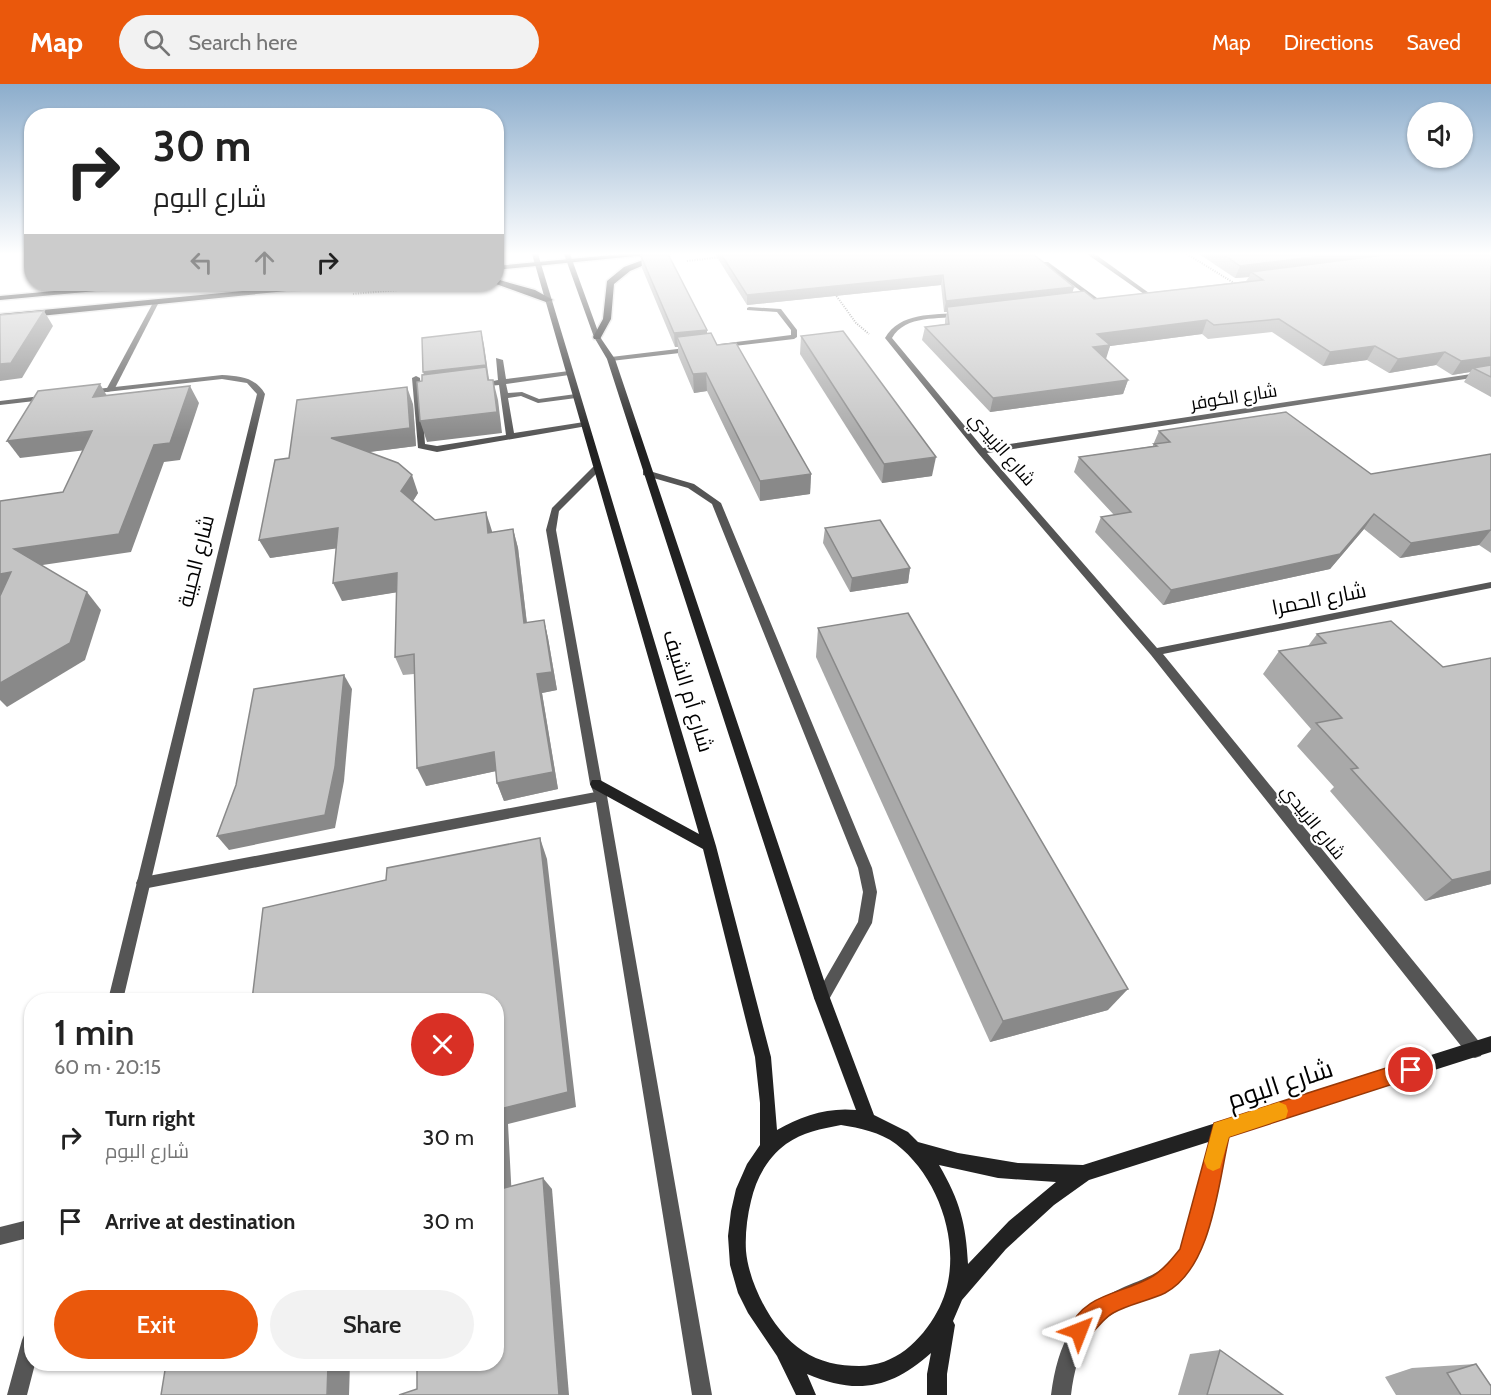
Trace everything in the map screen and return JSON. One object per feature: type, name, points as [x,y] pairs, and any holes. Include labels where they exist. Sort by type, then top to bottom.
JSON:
[{"type":"main road","points":[[0,317],[19,315]]},
{"type":"main road","name":"شارع أم الشيف","points":[[553,315],[596,469],[709,846],[763,1057],[768,1103],[768,1147]]},
{"type":"main road","name":"شارع أم الشيف","points":[[589,315],[597,338],[611,359],[646,473],[822,998],[868,1121]]},
{"type":"main road","points":[[597,338],[607,315]]},
{"type":"main road","points":[[599,790],[709,846]]},
{"type":"main road","name":"شارع البوم","points":[[956,1294],[986,1256],[1016,1224],[1049,1196],[1084,1173],[1483,1047]]},
{"type":"main road","points":[[806,1395],[785,1352],[760,1320],[743,1283],[736,1245],[738,1208],[750,1175],[768,1147],[790,1130],[814,1120],[841,1117],[868,1121],[893,1132],[915,1150],[935,1172],[949,1200],[958,1231],[961,1262],[956,1294],[945,1323],[937,1374],[937,1395]]},
{"type":"main road","name":"شارع البوم","points":[[915,1150],[957,1163],[1000,1172],[1084,1173]]},
{"type":"main road","points":[[785,1352],[820,1371],[856,1378],[892,1371],[922,1352],[945,1323]]},
{"type":"street","points":[[110,390],[149,315]]},
{"type":"street","points":[[716,347],[794,337],[789,323],[783,315]]},
{"type":"street","points":[[891,344],[888,338],[890,331],[906,322],[958,315]]},
{"type":"street","name":"شارع الزبيدي","points":[[891,344],[1155,652],[1483,1047]]},
{"type":"street","points":[[611,359],[704,348]]},
{"type":"street","points":[[499,360],[510,436]]},
{"type":"street","points":[[469,386],[569,373]]},
{"type":"street","name":"شارع الكوفر","points":[[981,451],[1491,373]]},
{"type":"street","name":"شارع الحيبة","points":[[0,403],[222,377],[240,378],[251,382],[261,394],[117,993]]},
{"type":"street","points":[[416,378],[421,446],[424,448],[438,449],[584,424]]},
{"type":"street","points":[[417,392],[427,391]]},
{"type":"street","points":[[504,396],[522,394],[538,401],[576,396]]},
{"type":"street","points":[[596,469],[560,504],[550,523],[599,790],[702,1395]]},
{"type":"street","points":[[646,473],[691,486],[716,503],[865,868],[870,892],[865,923],[822,998]]},
{"type":"street","name":"شارع الحمرا","points":[[1155,652],[1491,585]]},
{"type":"street","points":[[143,883],[599,790]]},
{"type":"street","points":[[1060,1395],[1062,1369],[1079,1331],[1104,1305],[1158,1285],[1174,1273],[1187,1257],[1195,1237],[1221,1130]]},
{"type":"street","points":[[0,1236],[24,1230]]},
{"type":"street","points":[[17,1395],[24,1369]]},
{"type":"path","points":[[851,315],[862,329],[891,344]]},
{"type":"building","points":[[0,315],[41,315],[11,363],[0,364]]},
{"type":"building","points":[[666,315],[699,315],[707,330],[674,333]]},
{"type":"building","points":[[948,315],[1491,315],[1491,357],[1461,361],[1445,352],[1398,359],[1375,346],[1330,352],[1279,319],[1214,325],[1207,320],[1097,334],[1110,345],[1093,347],[1128,380],[993,398],[925,327],[949,324]]},
{"type":"building","points":[[481,331],[486,365],[423,372],[422,338]]},
{"type":"building","points":[[843,331],[936,457],[884,464],[801,336]]},
{"type":"building","points":[[711,333],[717,345],[736,343],[811,474],[760,481],[706,373],[693,374],[677,337]]},
{"type":"building","points":[[1491,365],[1491,377],[1473,368]]},
{"type":"building","points":[[486,367],[488,380],[493,380],[497,412],[420,421],[417,382],[422,381],[422,375]]},
{"type":"building","points":[[100,384],[93,397],[190,386],[170,443],[154,445],[119,534],[14,549],[87,592],[70,643],[0,683],[0,596],[11,572],[0,574],[0,501],[63,492],[92,431],[7,441],[38,391]]},
{"type":"building","points":[[407,387],[410,428],[331,438],[398,463],[412,475],[401,491],[435,520],[486,512],[488,533],[513,529],[524,623],[544,620],[552,672],[537,674],[553,772],[497,783],[494,752],[417,768],[414,654],[395,657],[397,573],[333,583],[338,528],[259,540],[275,460],[289,458],[297,400]]},
{"type":"building","points":[[1286,412],[1371,474],[1491,454],[1491,530],[1411,543],[1374,514],[1340,554],[1171,590],[1101,517],[1131,512],[1079,457],[1157,446],[1154,444],[1170,442],[1159,431]]},
{"type":"building","points":[[880,520],[910,568],[852,578],[825,528]]},
{"type":"building","points":[[908,613],[1128,989],[1003,1021],[818,628]]},
{"type":"building","points":[[1391,621],[1443,667],[1491,658],[1491,871],[1452,880],[1351,769],[1358,768],[1316,723],[1342,718],[1279,651],[1326,643],[1317,634]]},
{"type":"building","points":[[344,675],[335,767],[325,815],[217,836],[236,785],[254,689]]},
{"type":"building","points":[[540,838],[568,1092],[504,1108],[504,993],[253,993],[263,908],[386,880],[387,868]]},
{"type":"building","points":[[543,1178],[559,1395],[399,1395],[417,1389],[417,1371],[504,1371],[504,1188]]},
{"type":"building","points":[[1220,1350],[1283,1395],[1207,1395]]},
{"type":"building","points":[[1476,1364],[1491,1386],[1491,1395],[1461,1395],[1447,1373]]},
{"type":"building","points":[[165,1371],[328,1371],[327,1395],[161,1395]]},
{"type":"slow traffic","points":[[1213,1161],[1221,1130],[1279,1111]]},
{"type":"route","points":[[1079,1331],[1104,1305],[1131,1293],[1158,1285],[1174,1273],[1187,1257],[1195,1237],[1221,1130],[1411,1070]]}]
